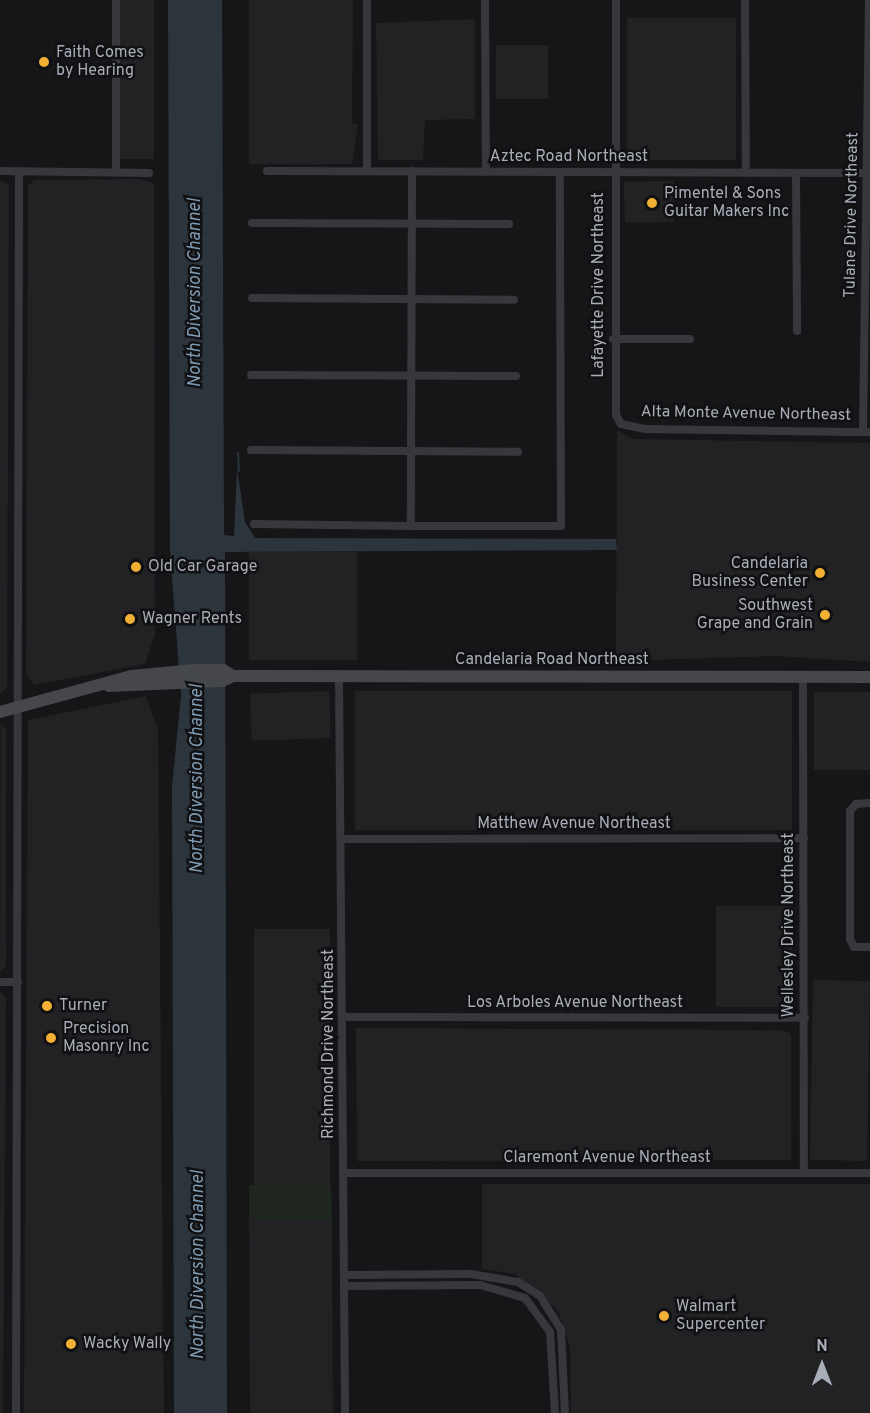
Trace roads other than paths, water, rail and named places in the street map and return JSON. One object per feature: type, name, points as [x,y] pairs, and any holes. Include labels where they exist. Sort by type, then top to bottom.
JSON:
[{"type":"main road","name":"Candelaria Road Northeast","points":[[0,712],[168,672],[223,670],[233,676]]},
{"type":"main road","name":"Candelaria Road Northeast","points":[[109,686],[167,685],[233,676],[870,677]]},
{"type":"street","points":[[116,0],[116,172]]},
{"type":"street","points":[[366,0],[367,171]]},
{"type":"street","points":[[485,0],[486,172]]},
{"type":"street","name":"Lafayette Drive Northeast","points":[[616,0],[613,339],[614,404],[621,424]]},
{"type":"street","points":[[745,0],[746,173]]},
{"type":"street","name":"Tulane Drive Northeast","points":[[866,432],[869,0]]},
{"type":"street","points":[[0,171],[149,173]]},
{"type":"street","points":[[16,1413],[19,171]]},
{"type":"street","name":"Aztec Road Northeast","points":[[267,171],[869,173]]},
{"type":"street","points":[[411,526],[412,171]]},
{"type":"street","points":[[254,524],[561,526],[560,172]]},
{"type":"street","points":[[796,172],[796,331]]},
{"type":"street","points":[[252,223],[509,224]]},
{"type":"street","points":[[252,298],[514,300]]},
{"type":"street","points":[[613,339],[690,339]]},
{"type":"street","points":[[251,375],[516,376]]},
{"type":"street","name":"Alta Monte Avenue Northeast","points":[[621,424],[866,432]]},
{"type":"street","points":[[252,450],[518,452]]},
{"type":"street","name":"Richmond Drive Northeast","points":[[339,676],[344,839],[345,1413]]},
{"type":"street","name":"Wellesley Drive Northeast","points":[[803,677],[804,1173]]},
{"type":"street","points":[[870,803],[856,804],[850,811],[850,939],[854,947],[870,947]]},
{"type":"street","name":"Matthew Avenue Northeast","points":[[344,839],[804,838]]},
{"type":"street","points":[[0,982],[18,982]]},
{"type":"street","name":"Los Arboles Avenue Northeast","points":[[345,1017],[805,1018]]},
{"type":"street","name":"Claremont Avenue Northeast","points":[[343,1173],[870,1173]]},
{"type":"street","points":[[344,1275],[502,1277],[540,1296],[553,1311],[565,1348],[565,1413]]},
{"type":"street","points":[[344,1286],[501,1287],[525,1298],[542,1316],[554,1348],[555,1413]]},
{"type":"water","name":"North Diversion Channel","points":[[168,0],[222,0],[224,535],[234,536],[237,469],[245,522],[255,538],[616,539],[617,550],[225,552],[227,1413],[174,1413],[172,787],[181,695],[170,551]]},
{"type":"waterway","points":[[238,453],[239,471]]},
{"type":"place","name":"Faith Comes by Hearing","points":[[44,62]]},
{"type":"place","name":"Pimentel & Sons Guitar Makers Inc","points":[[652,203]]},
{"type":"place","name":"Old Car Garage","points":[[136,567]]},
{"type":"place","name":"Candelaria Business Center","points":[[820,573]]},
{"type":"place","name":"Southwest Grape and Grain","points":[[825,615]]},
{"type":"place","name":"Wagner Rents","points":[[130,619]]},
{"type":"place","name":"Turner","points":[[47,1006]]},
{"type":"place","name":"Precision Masonry Inc","points":[[51,1038]]},
{"type":"place","name":"Walmart Supercenter","points":[[664,1316]]},
{"type":"place","name":"Wacky Wally","points":[[71,1344]]}]
